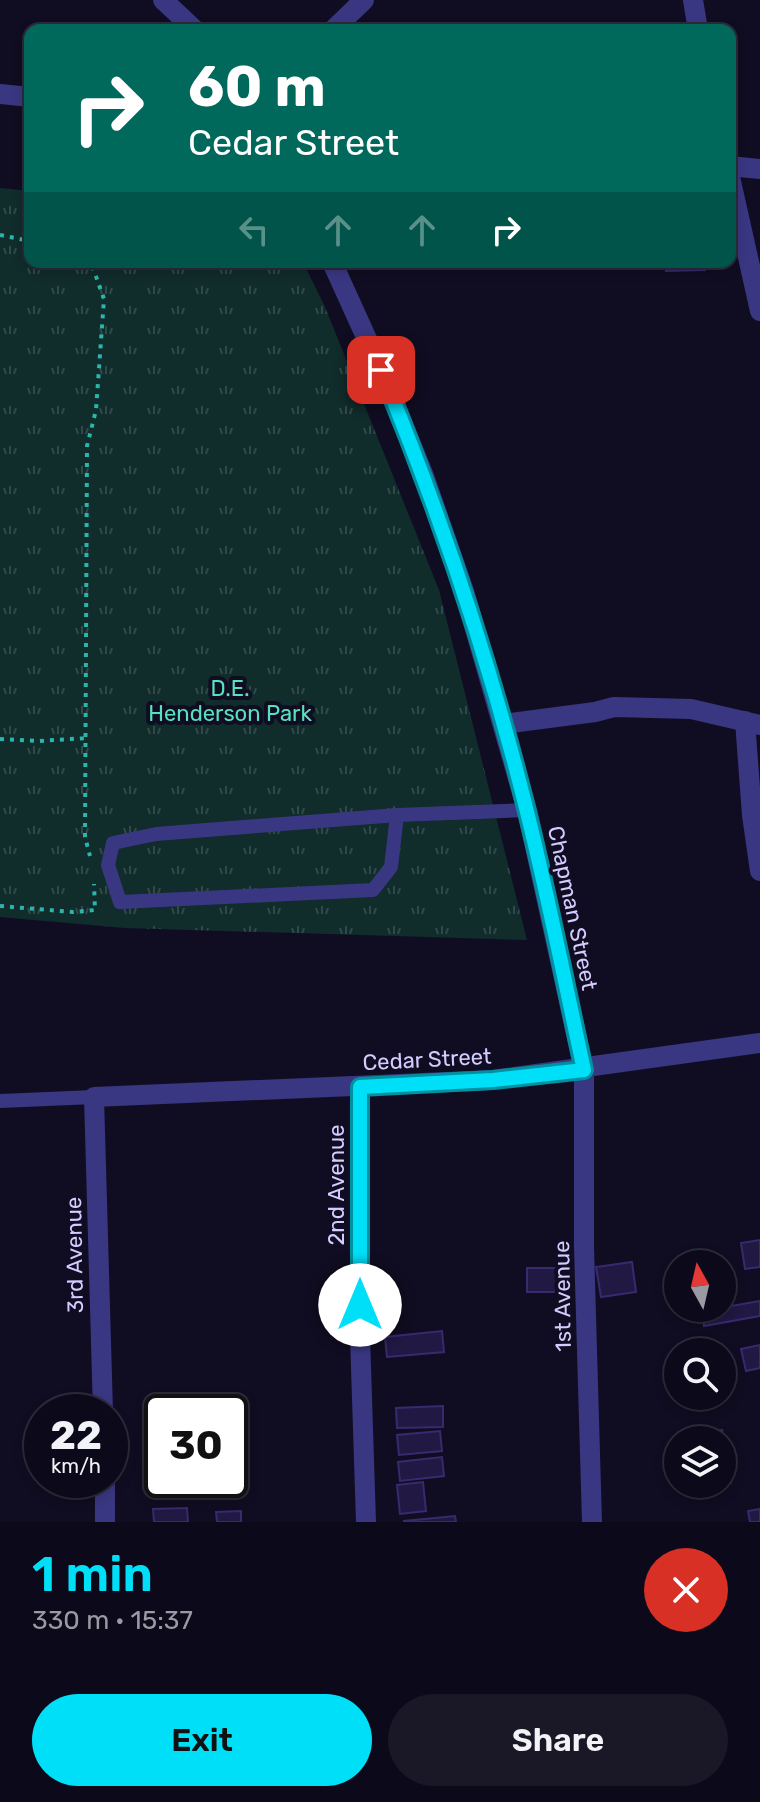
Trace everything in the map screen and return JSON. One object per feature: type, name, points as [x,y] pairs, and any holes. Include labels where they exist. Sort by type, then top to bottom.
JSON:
[{"type":"street","points":[[163,0],[189,24]]},
{"type":"street","points":[[339,24],[364,0]]},
{"type":"street","points":[[693,0],[697,24]]},
{"type":"street","points":[[0,94],[24,96]]},
{"type":"street","points":[[736,167],[760,169]]},
{"type":"street","points":[[736,204],[760,311]]},
{"type":"street","name":"Chapman Street","points":[[335,268],[424,476],[464,591],[527,810],[584,1070]]},
{"type":"street","points":[[503,724],[614,707],[691,709],[752,723],[752,815],[760,871]]},
{"type":"street","name":"Cedar Street","points":[[94,1097],[493,1080],[584,1070],[760,1043]]},
{"type":"street","name":"1st Avenue","points":[[584,1070],[584,1247],[592,1522]]},
{"type":"street","name":"2nd Avenue","points":[[360,1087],[360,1336],[366,1522]]},
{"type":"street","name":"3rd Avenue","points":[[94,1097],[102,1394]]},
{"type":"street","points":[[105,1498],[105,1522]]},
{"type":"lane","points":[[397,815],[391,867],[373,890],[120,902],[108,865],[113,843],[156,834],[397,815],[527,810]]},
{"type":"lane","points":[[0,1101],[94,1097]]},
{"type":"path","points":[[0,235],[24,240]]},
{"type":"path","points":[[92,865],[85,837],[87,446],[96,410],[104,299],[93,268]]},
{"type":"path","points":[[0,739],[39,741],[87,738]]},
{"type":"path","points":[[0,906],[73,912],[95,910],[93,880]]},
{"type":"green space","name":"D.E. Henderson Park","points":[[0,188],[24,190],[24,268],[306,268],[325,307],[439,590],[527,940],[125,928],[0,917]]},
{"type":"building","points":[[666,268],[705,270],[666,271]]},
{"type":"building","points":[[760,1240],[760,1267],[745,1269],[741,1243]]},
{"type":"building","points":[[632,1262],[636,1292],[601,1297],[596,1267]]},
{"type":"building","points":[[527,1268],[566,1268],[566,1292],[527,1292]]},
{"type":"building","points":[[760,1301],[760,1316],[736,1320],[736,1305]]},
{"type":"building","points":[[703,1322],[726,1322],[704,1326]]},
{"type":"building","points":[[442,1331],[444,1352],[387,1357],[385,1337]]},
{"type":"building","points":[[760,1345],[760,1368],[746,1371],[741,1349]]},
{"type":"building","points":[[443,1406],[443,1427],[397,1428],[396,1408]]},
{"type":"building","points":[[440,1431],[442,1451],[399,1455],[397,1435]]},
{"type":"building","points":[[442,1457],[444,1476],[400,1481],[398,1462]]},
{"type":"building","points":[[423,1482],[426,1511],[400,1514],[397,1485]]},
{"type":"building","points":[[187,1508],[188,1522],[154,1522],[153,1509]]},
{"type":"building","points":[[760,1509],[760,1522],[750,1522],[748,1511]]},
{"type":"building","points":[[241,1511],[241,1522],[217,1522],[216,1512]]},
{"type":"building","points":[[455,1516],[456,1522],[404,1522],[404,1521]]},
{"type":"route","points":[[360,1305],[360,1087],[493,1080],[584,1070],[527,810],[503,724],[464,591],[424,476],[381,370]]}]
